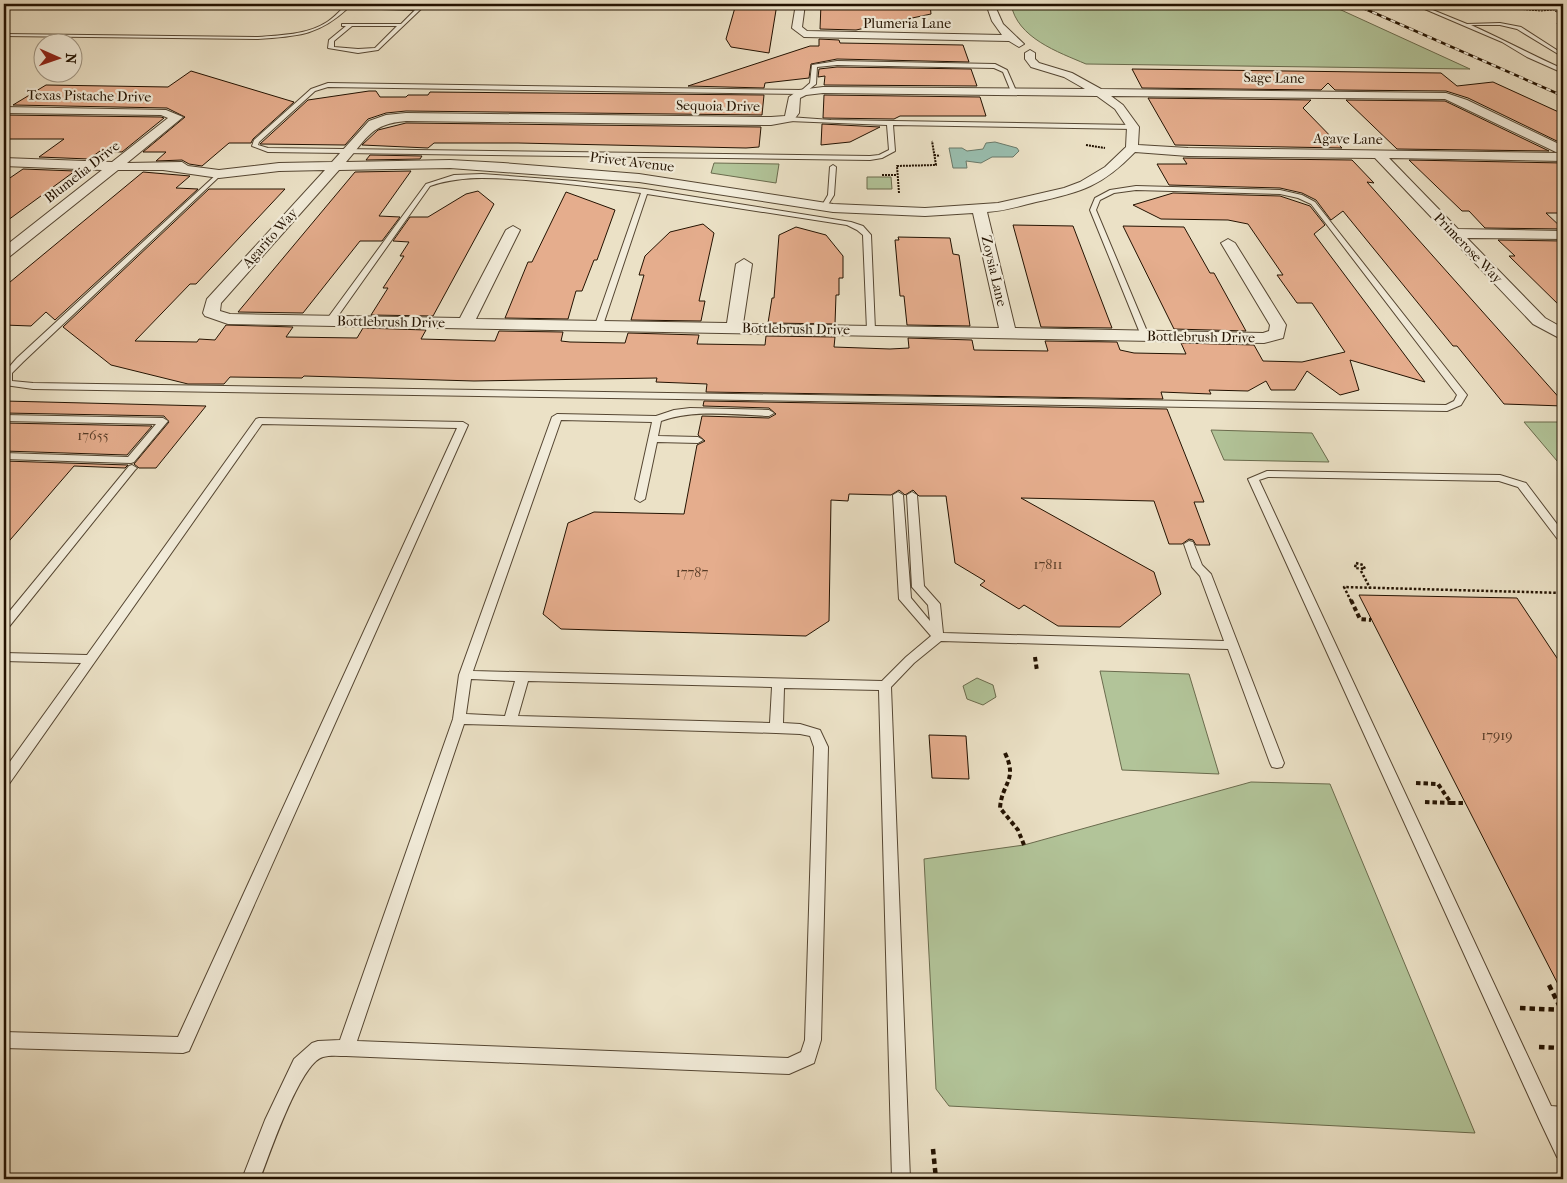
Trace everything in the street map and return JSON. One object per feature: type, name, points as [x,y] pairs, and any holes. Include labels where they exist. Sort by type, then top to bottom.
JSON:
[{"type":"street","name":"Plumeria Lane","points":[[800,4],[797,28],[804,34],[1010,38]]},
{"type":"street","points":[[990,4],[991,14],[1010,38],[1030,53],[1030,59],[1035,65],[1068,75],[1102,94],[1126,114],[1133,127],[1132,148]]},
{"type":"street","points":[[789,119],[794,113],[795,96],[802,92],[823,90],[1102,94]]},
{"type":"street","name":"Sage Lane","points":[[1102,94],[1164,91],[1446,96],[1463,102],[1563,151]]},
{"type":"street","name":"Texas Pistache Drive","points":[[4,110],[162,112],[174,115]]},
{"type":"street","name":"Blumelia Drive","points":[[4,254],[175,120],[176,117],[174,115]]},
{"type":"street","name":"Sequoia Drive","points":[[334,166],[373,124],[386,119],[406,117],[771,121],[789,119]]},
{"type":"street","name":"Privet Avenue","points":[[4,162],[168,168],[219,174],[279,167],[450,164],[638,178],[824,207],[897,212],[979,209],[1043,198],[1085,185],[1110,170],[1132,148]]},
{"type":"street","name":"Agave Lane","points":[[1132,148],[1188,152],[1563,157]]},
{"type":"street","name":"Primerose Way","points":[[1378,154],[1539,321],[1563,334]]},
{"type":"street","name":"Privet Avenue","points":[[168,168],[228,162],[279,167]]},
{"type":"street","name":"Agarito Way","points":[[211,313],[213,302],[334,166]]},
{"type":"street","name":"Zoysia Lane","points":[[979,209],[1008,333]]},
{"type":"street","points":[[466,323],[513,230]]},
{"type":"street","points":[[1454,233],[1563,235]]},
{"type":"street","name":"Bottlebrush Drive","points":[[211,313],[228,318],[330,321],[1264,338],[1276,334],[1278,325],[1228,243]]},
{"type":"street","points":[[734,328],[744,264]]},
{"type":"lane","points":[[1415,4],[1504,41],[1529,56],[1563,72]]},
{"type":"lane","points":[[328,24],[349,5],[418,9],[376,49],[358,51],[331,48],[330,41],[351,25]]},
{"type":"lane","points":[[4,35],[258,38],[296,35],[328,24],[402,25]]},
{"type":"lane","points":[[1462,24],[1511,25],[1563,56]]},
{"type":"lane","points":[[890,123],[892,151],[880,157],[870,158],[268,150],[255,146],[256,141],[313,90],[328,85],[802,92],[813,84],[814,66],[837,63],[996,66],[1005,71],[1014,93]]},
{"type":"lane","points":[[789,119],[890,123],[1133,127]]},
{"type":"lane","points":[[824,207],[831,195],[833,167]]},
{"type":"lane","points":[[219,174],[20,360],[8,373],[8,383],[33,386],[1447,408],[1458,403],[1462,394],[1312,203],[1300,196],[1280,192],[1136,188],[1112,191],[1097,199],[1093,210],[1144,336]]},
{"type":"lane","points":[[330,321],[428,185],[441,179],[457,176],[513,178],[645,191],[849,223],[860,228],[867,235],[871,330]]},
{"type":"lane","points":[[599,326],[645,191]]},
{"type":"lane","points":[[346,1048],[459,719],[464,675],[557,417],[657,419],[674,413],[690,411],[769,413]]},
{"type":"lane","points":[[4,418],[163,421],[131,460],[4,456]]},
{"type":"lane","points":[[640,499],[657,419]]},
{"type":"lane","points":[[4,780],[259,421],[463,424],[183,1045],[4,1040]]},
{"type":"lane","points":[[653,439],[698,440]]},
{"type":"lane","points":[[4,625],[132,468]]},
{"type":"lane","points":[[1563,540],[1522,485],[1500,478],[1267,474],[1253,479],[1497,1007],[1555,1115],[1563,1151]]},
{"type":"lane","points":[[898,495],[905,599],[938,637]]},
{"type":"lane","points":[[912,496],[918,587],[934,604],[938,637]]},
{"type":"lane","points":[[1189,544],[1197,567],[1205,574],[1277,763]]},
{"type":"lane","points":[[902,1179],[885,686],[910,660],[938,637],[1232,645]]},
{"type":"lane","points":[[4,657],[90,659]]},
{"type":"lane","points":[[464,675],[885,686]]},
{"type":"lane","points":[[510,720],[523,676]]},
{"type":"lane","points":[[776,728],[778,682]]},
{"type":"lane","points":[[251,1179],[272,1126],[300,1065],[318,1049],[346,1048],[789,1066],[808,1057],[813,1040],[821,747],[815,733],[800,729],[776,728],[459,719]]},
{"type":"path","points":[[1555,10],[1563,16]]},
{"type":"path","points":[[1563,23],[1557,23],[1558,31],[1563,34]]},
{"type":"path","points":[[899,194],[897,166],[935,166],[932,141]]},
{"type":"path","points":[[1079,144],[1109,149]]},
{"type":"path","points":[[934,156],[940,156]]},
{"type":"path","points":[[1361,570],[1370,588]]},
{"type":"path","points":[[1372,620],[1360,619],[1344,587],[1563,593]]},
{"type":"path","points":[[1005,753],[1012,766],[1013,776],[1000,796],[1000,808],[1018,830],[1024,845]]},
{"type":"path","points":[[1438,784],[1451,803],[1465,803]]},
{"type":"path","points":[[1549,985],[1563,1011]]},
{"type":"path","points":[[1497,1007],[1563,1011]]},
{"type":"path","points":[[933,1149],[936,1179]]},
{"type":"shaded area","points":[[1011,4],[1328,4],[1470,69],[1086,64],[1052,49],[1030,35],[1021,26]]},
{"type":"shaded area","points":[[995,142],[1017,148],[1019,151],[1013,157],[992,157],[981,163],[966,161],[967,168],[953,168],[949,148],[962,148],[967,151],[983,149],[986,143]]},
{"type":"shaded area","points":[[714,163],[779,164],[776,183],[711,173]]},
{"type":"shaded area","points":[[867,177],[891,177],[892,189],[867,189]]},
{"type":"shaded area","points":[[1524,422],[1563,422],[1563,468]]},
{"type":"shaded area","points":[[1211,430],[1312,433],[1329,462],[1224,460]]},
{"type":"shaded area","points":[[1100,671],[1189,674],[1219,774],[1122,770]]},
{"type":"shaded area","points":[[977,678],[993,685],[996,697],[983,705],[967,699],[963,686]]},
{"type":"shaded area","points":[[1251,782],[1330,784],[1475,1133],[949,1106],[936,1089],[924,859],[1024,845]]},
{"type":"building","points":[[736,4],[777,4],[769,53],[731,47],[726,39]]},
{"type":"building","points":[[821,4],[930,4],[931,14],[856,30],[820,29]]},
{"type":"building","points":[[819,39],[839,40],[840,43],[963,45],[969,62],[837,59],[811,64],[809,78],[765,83],[764,88],[688,86],[810,46],[819,46]]},
{"type":"building","points":[[837,67],[971,69],[977,86],[824,85],[825,76],[818,77],[819,69]]},
{"type":"building","points":[[1132,69],[1441,73],[1457,86],[1493,82],[1563,114],[1563,144],[1468,98],[1446,91],[1335,90],[1328,83],[1321,90],[1142,88]]},
{"type":"building","points":[[191,71],[294,102],[253,139],[251,143],[229,143],[202,166],[189,164],[182,160],[156,161],[166,152],[143,152],[185,117],[167,108],[13,105],[46,85],[168,87]]},
{"type":"building","points":[[376,91],[380,97],[428,95],[430,92],[764,95],[762,115],[406,111],[386,113],[368,119],[345,145],[260,144],[308,100]]},
{"type":"building","points":[[824,95],[980,97],[986,116],[900,116],[894,119],[823,118]]},
{"type":"building","points":[[1148,98],[1311,100],[1303,108],[1342,148],[1175,145]]},
{"type":"building","points":[[1346,100],[1445,101],[1549,151],[1397,149]]},
{"type":"building","points":[[4,115],[164,118],[122,152],[100,151],[89,159],[39,157],[64,139],[4,139]]},
{"type":"building","points":[[406,123],[761,127],[759,147],[746,148],[518,143],[434,143],[428,148],[362,145],[378,130]]},
{"type":"building","points":[[822,124],[880,127],[850,142],[821,145]]},
{"type":"building","points":[[370,155],[422,156],[420,159],[366,160]]},
{"type":"building","points":[[1183,158],[1352,160],[1374,183],[1367,182],[1563,402],[1563,406],[1504,404],[1457,346],[1453,346],[1343,211],[1331,220],[1316,200],[1302,193],[1280,188],[1169,185],[1157,164],[1187,164]]},
{"type":"building","points":[[1409,160],[1563,163],[1563,213],[1546,213],[1563,229],[1485,228],[1469,211],[1462,211]]},
{"type":"building","points":[[23,169],[75,171],[4,223],[4,182]]},
{"type":"building","points":[[411,171],[379,216],[400,217],[382,241],[360,241],[303,313],[238,312],[355,172]]},
{"type":"building","points":[[143,172],[190,176],[176,188],[198,189],[55,320],[46,312],[31,326],[4,325],[4,287]]},
{"type":"building","points":[[209,189],[285,189],[196,284],[190,284],[135,341],[197,342],[199,339],[215,340],[226,325],[293,327],[286,337],[357,338],[363,328],[426,330],[421,339],[495,341],[499,331],[563,332],[561,341],[625,343],[628,333],[699,335],[697,344],[765,345],[766,336],[835,337],[834,347],[890,349],[909,348],[908,338],[972,340],[974,350],[1048,351],[1045,341],[1117,342],[1120,350],[1134,353],[1186,354],[1181,343],[1254,345],[1263,361],[1302,362],[1345,352],[1312,303],[1297,303],[1277,275],[1283,275],[1248,224],[1228,220],[1161,219],[1133,205],[1173,193],[1280,196],[1310,206],[1325,225],[1314,234],[1425,382],[1350,360],[1359,390],[1340,395],[1307,371],[1295,390],[1271,390],[1266,381],[1248,391],[1209,390],[1211,394],[1161,392],[1163,399],[706,392],[707,384],[656,382],[657,378],[474,381],[304,376],[302,378],[230,377],[224,384],[188,384],[111,365],[63,327]]},
{"type":"building","points":[[478,191],[494,204],[433,316],[371,315],[388,288],[383,288],[404,256],[400,256],[409,242],[393,241],[410,217],[428,217],[466,194]]},
{"type":"building","points":[[566,192],[615,210],[597,260],[594,260],[582,291],[576,291],[568,319],[505,318],[528,262],[532,262]]},
{"type":"building","points":[[703,224],[714,233],[699,301],[705,301],[701,321],[631,320],[644,275],[639,275],[645,256],[670,232]]},
{"type":"building","points":[[1013,225],[1073,226],[1112,328],[1041,327]]},
{"type":"building","points":[[1123,226],[1184,227],[1210,273],[1214,273],[1246,331],[1174,329]]},
{"type":"building","points":[[796,227],[826,235],[843,256],[843,278],[839,278],[839,295],[836,295],[835,324],[768,323],[772,298],[774,298],[779,235]]},
{"type":"building","points":[[898,237],[950,238],[953,254],[959,255],[970,326],[907,325],[904,296],[900,296],[895,240],[899,240]]},
{"type":"building","points":[[1498,240],[1563,241],[1563,309],[1509,256],[1515,256]]},
{"type":"building","points":[[4,401],[206,406],[156,468],[139,468],[134,464],[169,422],[164,416],[4,413]]},
{"type":"building","points":[[704,401],[1167,409],[1204,502],[1194,502],[1210,545],[1196,545],[1193,540],[1189,539],[1182,544],[1169,544],[1154,501],[1021,498],[1154,572],[1161,594],[1120,627],[1058,626],[1024,605],[1019,609],[980,585],[985,581],[955,563],[946,496],[919,496],[913,490],[905,495],[899,490],[891,495],[849,494],[848,501],[831,500],[829,621],[806,636],[561,629],[543,614],[568,523],[594,512],[684,514],[697,445],[705,441],[698,435],[702,416],[769,418],[776,414],[769,408],[703,406]]},
{"type":"building","points":[[4,423],[152,426],[127,455],[4,451]]},
{"type":"building","points":[[4,461],[128,465],[125,468],[74,466],[4,547]]},
{"type":"building","points":[[1359,595],[1517,598],[1563,667],[1563,994]]},
{"type":"building","points":[[929,735],[966,736],[969,779],[932,778]]},
{"type":"railway","points":[[1354,4],[1563,96]]}]
